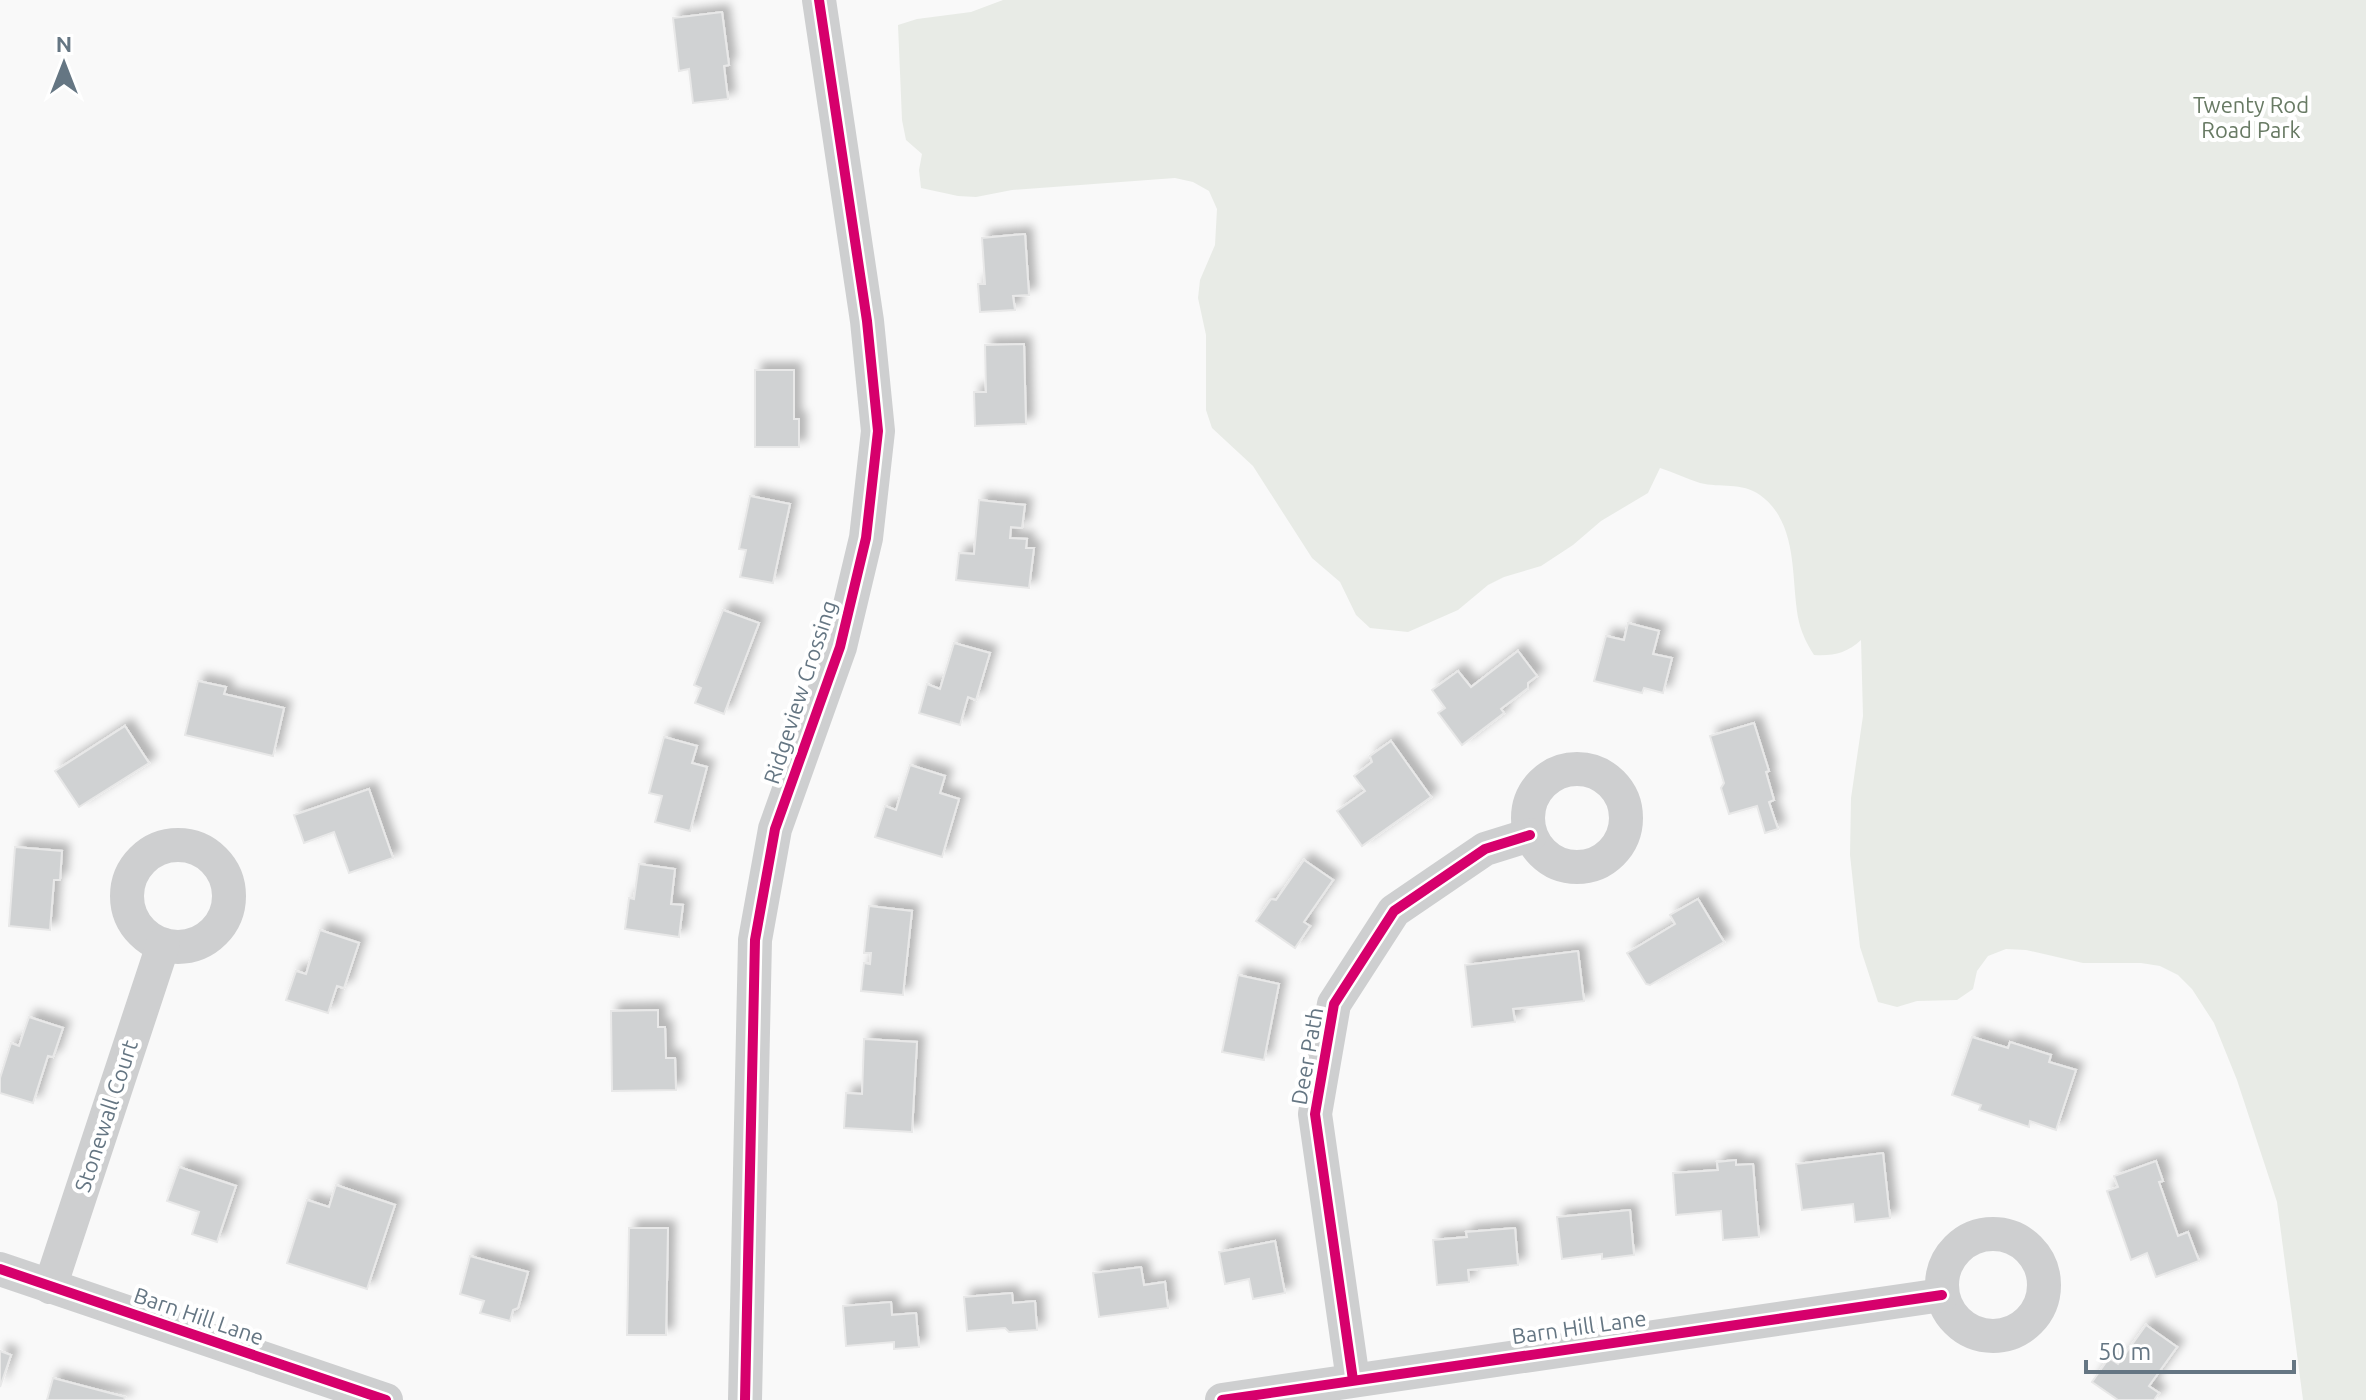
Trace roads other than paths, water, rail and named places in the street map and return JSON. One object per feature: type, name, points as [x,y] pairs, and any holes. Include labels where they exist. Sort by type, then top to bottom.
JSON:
[{"type":"street","name":"Ridgeview Crossing","points":[[745,1400],[755,940],[775,829],[840,647],[866,538],[878,431],[867,321],[819,0]]},
{"type":"street","name":"Deer Path","points":[[1353,1380],[1315,1114],[1334,1004],[1394,911],[1485,849],[1530,835]]},
{"type":"street","name":"Stonewall Court","points":[[50,1287],[163,945]]},
{"type":"street","name":"Barn Hill Lane","points":[[0,1269],[386,1400]]},
{"type":"street","name":"Barn Hill Lane","points":[[1222,1400],[1942,1295]]},
{"type":"park label","name":"Twenty Rod Road Park","points":[[2251,118]]}]
